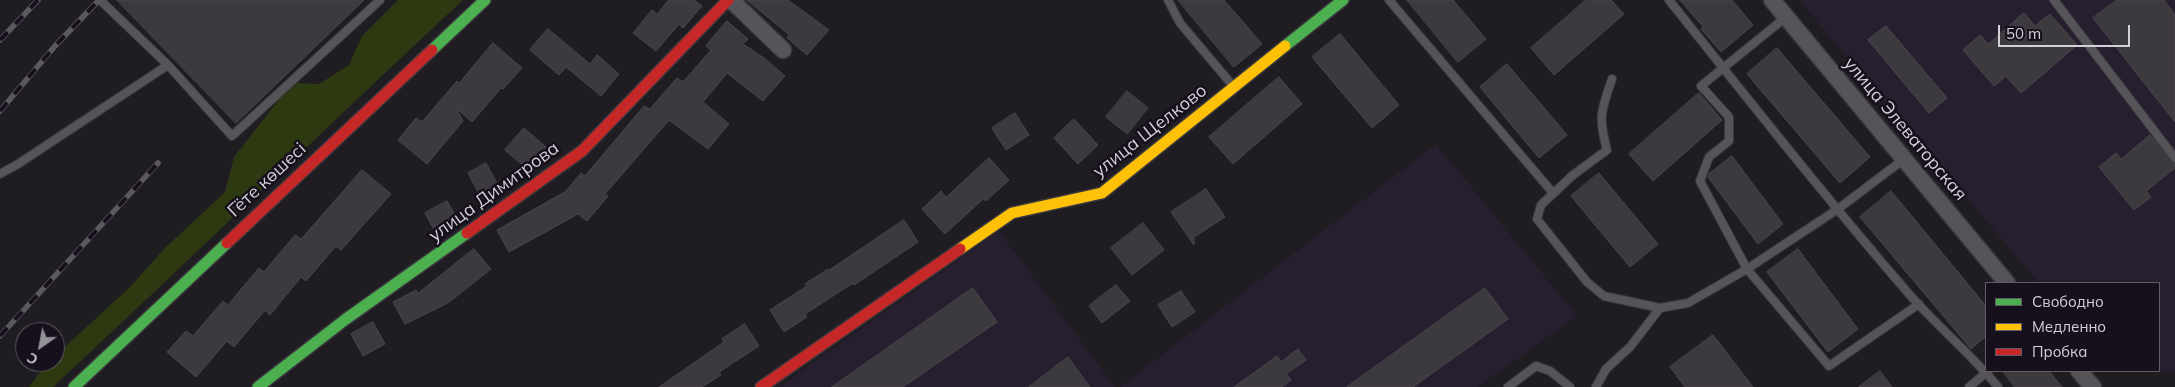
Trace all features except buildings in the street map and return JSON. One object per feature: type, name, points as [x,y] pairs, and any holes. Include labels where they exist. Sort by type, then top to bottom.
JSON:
[{"type":"street","name":"Гёте көшесі","points":[[74,387],[485,0]]},
{"type":"street","points":[[730,0],[783,50]]},
{"type":"street","name":"улица Димитрова","points":[[258,387],[346,319],[582,151],[730,0]]},
{"type":"street","name":"улица Щелково","points":[[761,387],[1012,213],[1102,193],[1343,0]]},
{"type":"street","name":"улица Элеваторская","points":[[1772,0],[2005,282]]},
{"type":"street","points":[[2080,372],[2093,387]]},
{"type":"lane","points":[[100,0],[168,65],[232,136],[380,0]]},
{"type":"lane","points":[[1168,0],[1180,23],[1234,87]]},
{"type":"lane","points":[[1389,0],[1554,193]]},
{"type":"lane","points":[[1669,0],[1838,209],[1919,304],[1985,370]]},
{"type":"lane","points":[[2054,0],[2175,158]]},
{"type":"lane","points":[[1786,17],[1701,86],[1729,116],[1730,141],[1709,157],[1700,181],[1747,269],[1830,366],[1919,304]]},
{"type":"lane","points":[[0,174],[168,65]]},
{"type":"lane","points":[[1612,79],[1602,108],[1601,126],[1607,150],[1573,175],[1541,205],[1537,219],[1587,282],[1604,296],[1660,308],[1688,303],[1747,269],[1838,209],[1904,159]]},
{"type":"lane","points":[[1596,387],[1606,369],[1630,348],[1660,308]]},
{"type":"lane","points":[[1508,387],[1536,366],[1550,371],[1570,387]]},
{"type":"lane","points":[[1969,387],[1987,372],[1998,387]]},
{"type":"shaded area","points":[[1799,0],[2175,0],[2175,372],[2160,371],[2160,282],[2038,282]]},
{"type":"shaded area","points":[[1436,144],[1577,316],[1478,387],[1120,387]]},
{"type":"shaded area","points":[[999,231],[1115,387],[779,387]]},
{"type":"green space","points":[[398,0],[463,0],[53,387],[29,387],[40,372],[65,372],[65,347],[130,287],[164,249],[225,192],[234,157],[292,83],[319,84],[349,65],[362,36]]},
{"type":"railway","points":[[0,40],[38,0]]},
{"type":"railway","points":[[0,111],[55,46],[99,0]]},
{"type":"railway","points":[[0,336],[158,163]]},
{"type":"traffic: fast","points":[[432,50],[485,0]]},
{"type":"traffic: fast","points":[[1285,46],[1343,0]]},
{"type":"traffic: fast","points":[[258,387],[346,319],[467,233]]},
{"type":"traffic: fast","points":[[74,387],[227,243]]},
{"type":"traffic: slow","points":[[960,249],[1012,213],[1102,193],[1285,46]]},
{"type":"traffic: jam","points":[[467,233],[582,151],[728,0]]},
{"type":"traffic: jam","points":[[227,243],[432,50]]},
{"type":"traffic: jam","points":[[761,387],[960,249]]}]
